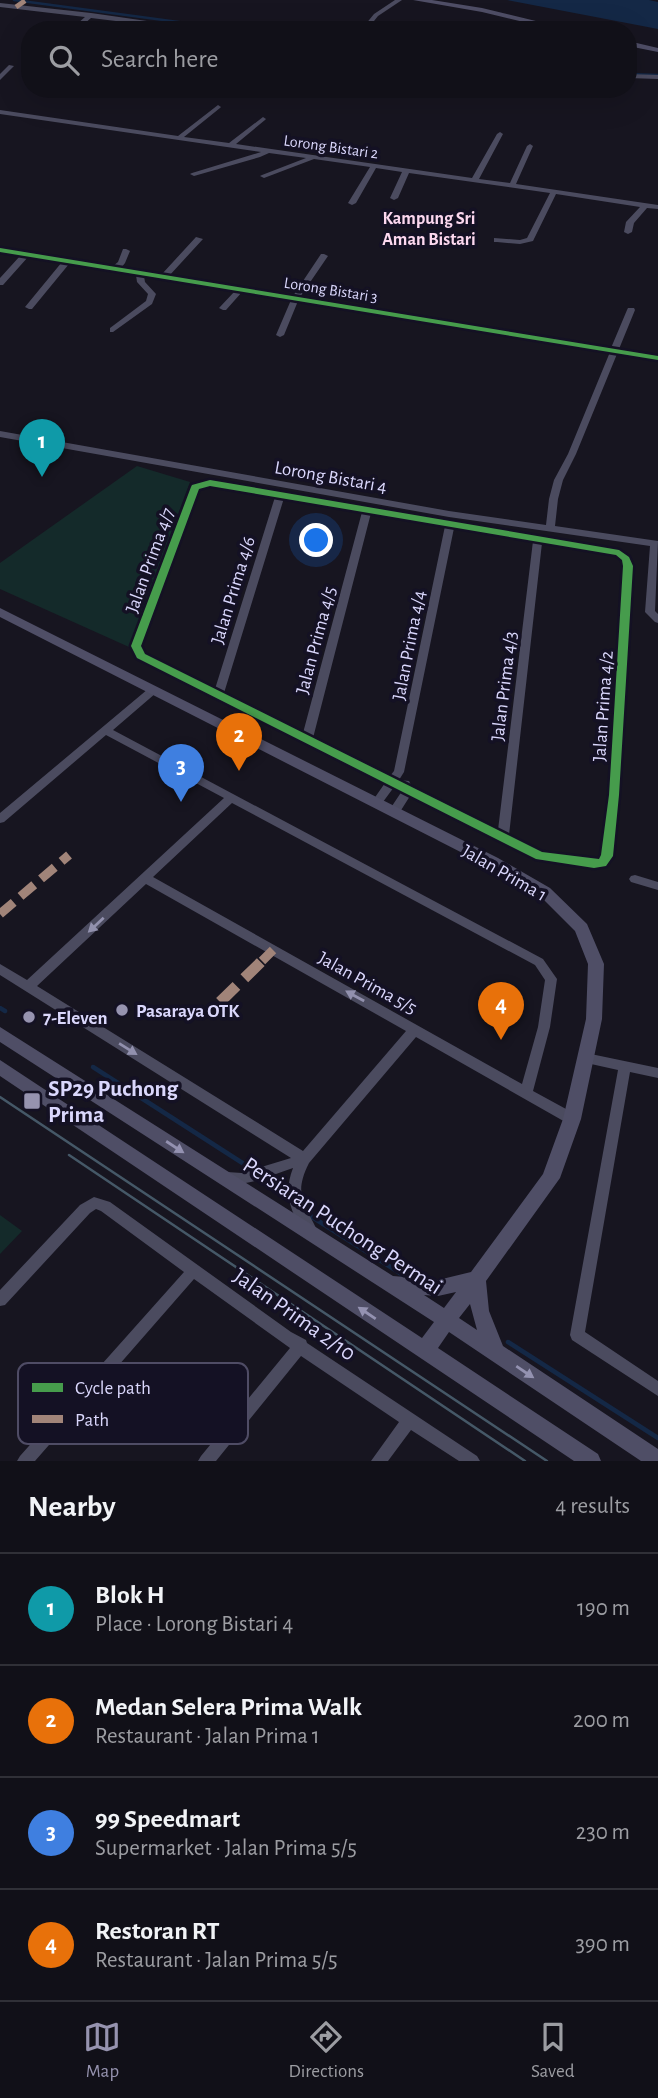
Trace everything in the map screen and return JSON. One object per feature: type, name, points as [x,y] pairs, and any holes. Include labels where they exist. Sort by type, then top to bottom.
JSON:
[{"type":"street","points":[[371,21],[399,0]]},
{"type":"street","points":[[417,0],[530,21]]},
{"type":"street","points":[[0,5],[21,3],[137,21]]},
{"type":"street","points":[[84,21],[91,15]]},
{"type":"street","points":[[637,45],[658,50]]},
{"type":"street","points":[[0,78],[11,66]]},
{"type":"street","points":[[637,76],[658,77]]},
{"type":"street","points":[[179,138],[218,107]]},
{"type":"street","name":"Lorong Bistari 2","points":[[0,112],[658,207]]},
{"type":"street","points":[[232,145],[263,119]]},
{"type":"street","points":[[474,181],[500,134]]},
{"type":"street","points":[[512,186],[530,146]]},
{"type":"street","points":[[194,174],[267,151]]},
{"type":"street","points":[[264,176],[315,158]]},
{"type":"street","points":[[418,173],[422,162]]},
{"type":"street","points":[[352,203],[374,166]]},
{"type":"street","points":[[394,198],[406,171]]},
{"type":"street","points":[[497,240],[520,242],[530,239],[554,192]]},
{"type":"street","points":[[628,232],[630,222],[646,205]]},
{"type":"street","points":[[163,278],[199,239]]},
{"type":"street","points":[[114,270],[121,263],[126,251]]},
{"type":"street","name":"Lorong Bistari 3","points":[[2,252],[658,358]]},
{"type":"street","points":[[0,283],[26,254]]},
{"type":"street","points":[[280,335],[295,299],[324,256]]},
{"type":"street","points":[[29,307],[66,262]]},
{"type":"street","points":[[113,330],[149,302],[152,294],[141,282],[140,274]]},
{"type":"street","points":[[223,308],[240,290]]},
{"type":"street","points":[[550,527],[551,505],[565,464],[572,454],[631,310]]},
{"type":"street","name":"Lorong Bistari 4","points":[[0,434],[436,511],[656,544]]},
{"type":"street","name":"Jalan Prima 4/7","points":[[218,695],[137,652],[136,646],[195,488],[210,483],[280,495]]},
{"type":"street","points":[[280,495],[538,539]]},
{"type":"street","name":"Jalan Prima 4/6","points":[[218,695],[280,495]]},
{"type":"street","name":"Jalan Prima 4/5","points":[[307,739],[367,510]]},
{"type":"street","name":"Jalan Prima 4/4","points":[[376,803],[396,777],[450,524]]},
{"type":"street","name":"Jalan Prima 4/2","points":[[503,836],[540,856],[602,863],[607,856],[614,795],[628,578],[626,559],[619,552],[538,539]]},
{"type":"street","name":"Jalan Prima 4/3","points":[[503,836],[538,539]]},
{"type":"street","points":[[656,544],[650,612],[658,620]]},
{"type":"street","name":"Jalan Prima 1","points":[[0,611],[545,892],[581,928],[596,964],[594,1019],[572,1119],[551,1178],[424,1351]]},
{"type":"street","points":[[0,819],[152,691]]},
{"type":"street","points":[[218,695],[307,739],[396,777],[408,790],[503,836]]},
{"type":"street","points":[[105,730],[539,961],[551,979],[550,1000],[526,1092]]},
{"type":"street","points":[[394,812],[408,790]]},
{"type":"street","points":[[28,987],[231,798]]},
{"type":"street","name":"Jalan Prima 5/5","points":[[146,878],[572,1119]]},
{"type":"street","points":[[635,879],[658,886]]},
{"type":"street","points":[[0,969],[304,1159]]},
{"type":"street","points":[[313,1235],[298,1213],[294,1198],[294,1177],[304,1159],[414,1030]]},
{"type":"street","name":"Persiaran Puchong Permai","points":[[0,1034],[496,1352],[658,1461]]},
{"type":"street","points":[[586,1058],[658,1073]]},
{"type":"street","points":[[625,1066],[577,1335],[658,1389]]},
{"type":"street","points":[[0,1067],[591,1461]]},
{"type":"street","points":[[224,1178],[242,1180],[304,1159]]},
{"type":"street","name":"Jalan Prima 2/10","points":[[0,1300],[85,1209],[94,1203],[105,1206],[300,1346],[472,1461]]},
{"type":"street","points":[[112,1363],[193,1271]]},
{"type":"street","points":[[386,1283],[438,1288],[477,1279],[480,1311],[496,1352]]},
{"type":"street","points":[[248,1410],[300,1346]]},
{"type":"street","points":[[379,1461],[408,1420]]},
{"type":"street","points":[[25,1461],[40,1444]]},
{"type":"street","points":[[206,1461],[220,1444]]},
{"type":"green space","points":[[137,466],[190,482],[129,647],[0,589],[0,563]]},
{"type":"green space","points":[[0,1215],[22,1231],[0,1254]]},
{"type":"water","points":[[507,0],[658,2],[658,29],[637,25],[637,21],[616,21]]},
{"type":"waterway","points":[[14,0],[171,21]]},
{"type":"waterway","points":[[637,74],[658,75]]},
{"type":"waterway","points":[[0,1008],[5,1011]]},
{"type":"waterway","points":[[93,1067],[244,1164]]},
{"type":"waterway","points":[[309,1215],[403,1275]]},
{"type":"waterway","points":[[508,1342],[658,1438]]},
{"type":"tram line","points":[[0,1097],[547,1461]]},
{"type":"tram line","points":[[69,1155],[525,1461]]},
{"type":"marked path","points":[[16,7],[26,0]]},
{"type":"marked path","points":[[0,914],[69,855]]},
{"type":"marked path","points":[[220,1002],[273,950]]},
{"type":"cycle path","points":[[0,250],[658,358]]},
{"type":"cycle path","points":[[210,483],[619,553],[626,559],[628,566],[614,795],[607,856],[602,863],[540,856],[141,656],[136,646],[195,487],[210,483]]},
{"type":"place","name":"Blok H","points":[[42,477]]},
{"type":"place","name":"Medan Selera Prima Walk","points":[[239,771]]},
{"type":"place","name":"99 Speedmart","points":[[181,802]]},
{"type":"place","name":"Pasaraya OTK","points":[[122,1010]]},
{"type":"place","name":"7-Eleven","points":[[29,1017]]},
{"type":"place","name":"Restoran RT","points":[[501,1040]]},
{"type":"place","name":"SP29 Puchong Prima","points":[[32,1101]]},
{"type":"district","name":"Kampung Sri Aman Bistari","points":[[429,228]]}]
